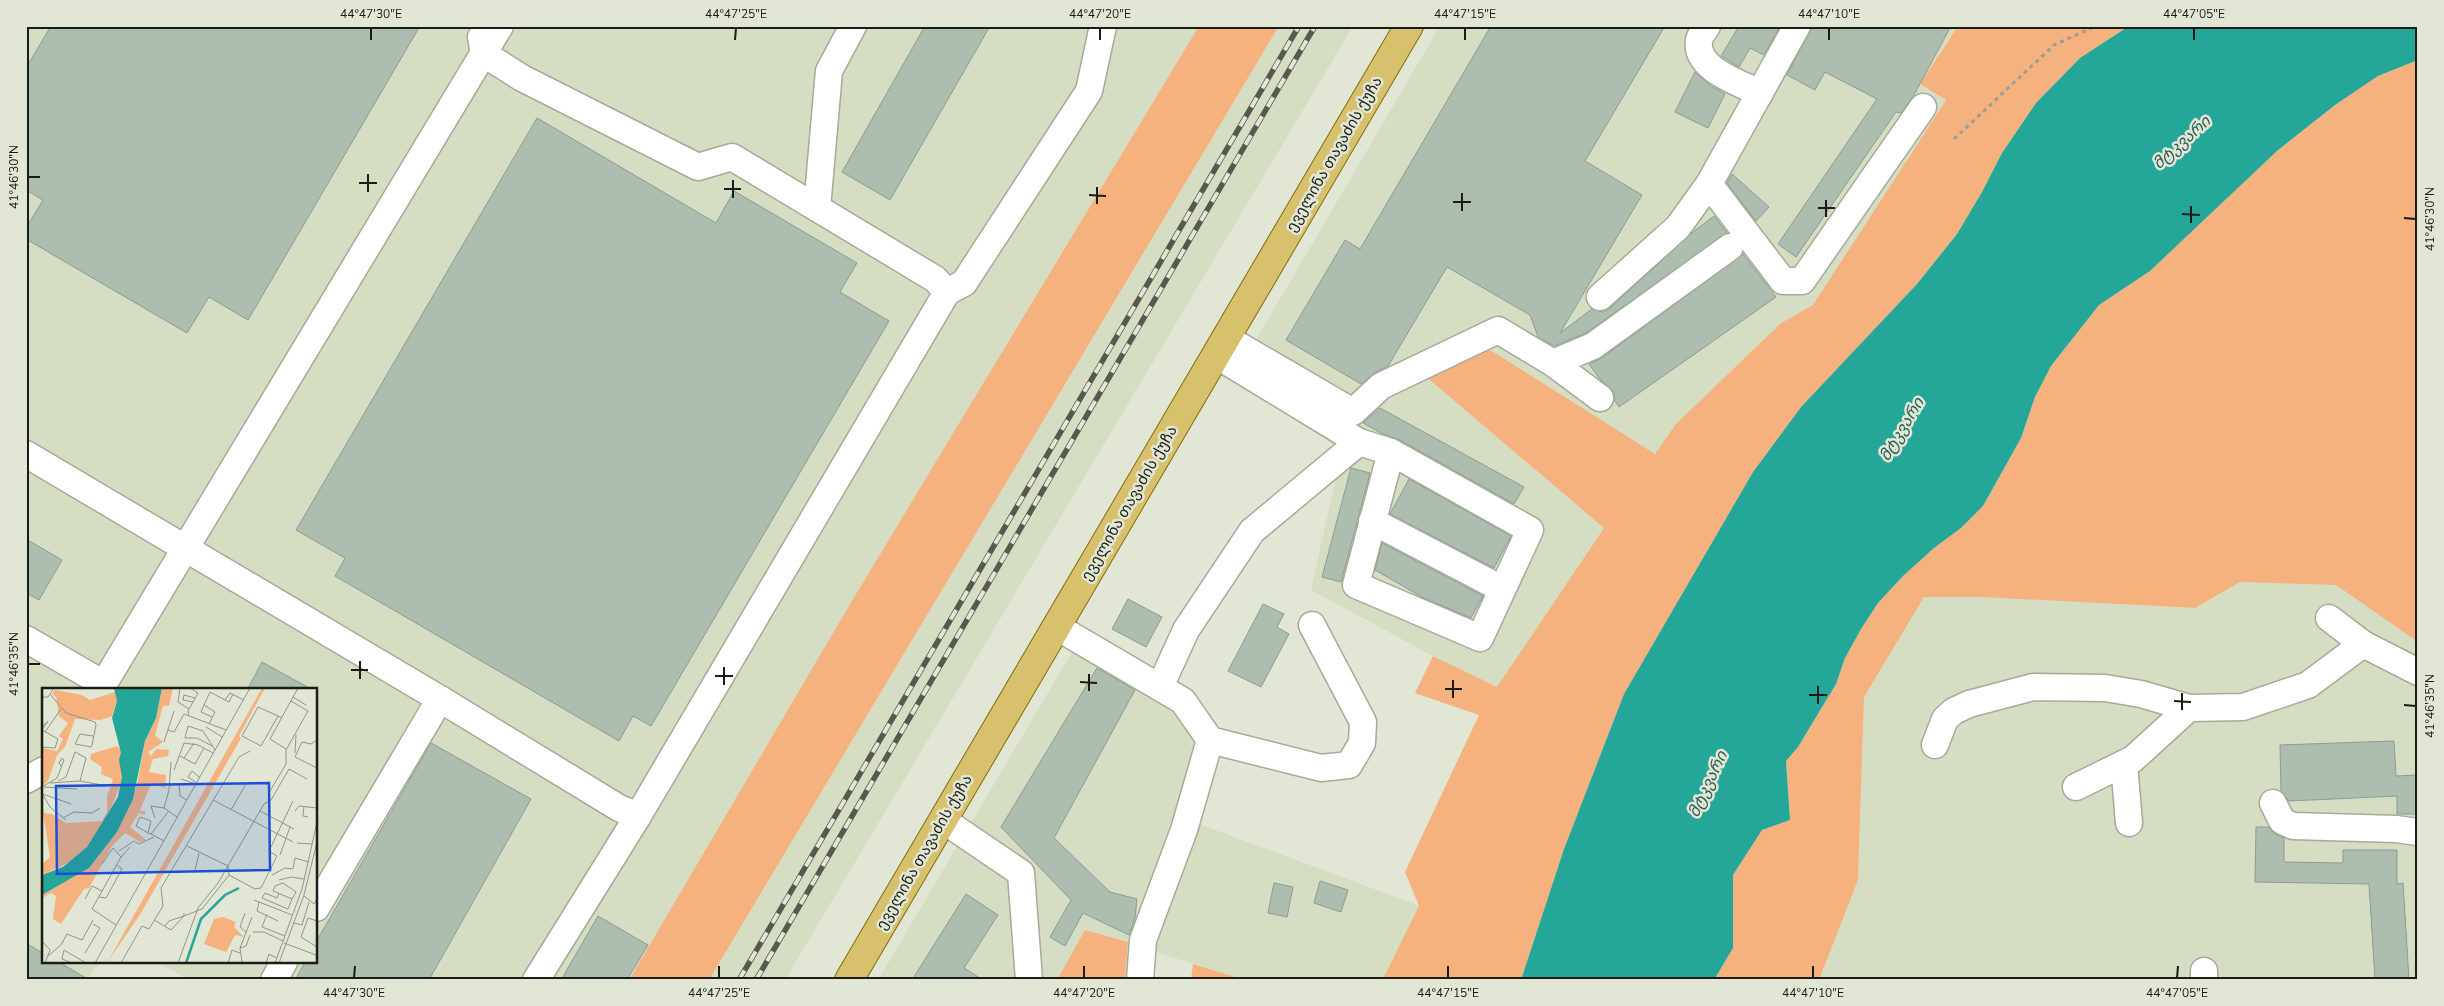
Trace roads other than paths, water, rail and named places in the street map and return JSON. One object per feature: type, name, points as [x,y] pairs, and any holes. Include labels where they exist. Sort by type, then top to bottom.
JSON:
[{"type":"main road","name":"ეველინა თავაძის ქუჩა","points":[[850,980],[1408,26]]},
{"type":"street","points":[[480,26],[484,54],[522,78],[698,167],[732,156],[935,279],[947,292]]},
{"type":"street","points":[[26,639],[102,687],[500,26]]},
{"type":"street","points":[[817,208],[829,71],[853,26]]},
{"type":"street","points":[[536,980],[638,816],[947,292],[964,283],[1088,91],[1103,26]]},
{"type":"street","points":[[1707,26],[1699,39],[1700,50],[1709,68],[1760,93]]},
{"type":"street","points":[[1600,297],[1678,227],[1709,184],[1797,26]]},
{"type":"street","points":[[1709,184],[1782,281],[1802,281],[1923,107]]},
{"type":"street","points":[[1554,363],[1593,346],[1730,247]]},
{"type":"street","points":[[1221,347],[1353,412],[1381,386],[1498,330],[1554,363],[1600,398]]},
{"type":"street","points":[[1221,347],[1359,442],[1391,452],[1530,530],[1480,638],[1356,585],[1391,452]]},
{"type":"street","points":[[1160,687],[1186,630],[1252,531],[1359,442]]},
{"type":"street","points":[[26,454],[620,808],[638,816]]},
{"type":"street","points":[[1372,520],[1502,589]]},
{"type":"street","points":[[2328,618],[2363,644],[2418,672]]},
{"type":"street","points":[[1057,627],[1183,701],[1210,740],[1321,768],[1348,765],[1362,743],[1363,722],[1312,625]]},
{"type":"street","points":[[1935,745],[1945,719],[1954,711],[1969,704],[2033,688],[2105,688],[2140,694],[2189,708],[2243,707],[2308,685],[2363,644]]},
{"type":"street","points":[[318,905],[440,699]]},
{"type":"street","points":[[2076,788],[2132,759],[2189,708]]},
{"type":"street","points":[[1140,980],[1143,940],[1184,830],[1210,740]]},
{"type":"street","points":[[2124,764],[2129,823]]},
{"type":"street","points":[[26,780],[42,771]]},
{"type":"street","points":[[2272,803],[2282,820],[2293,826],[2396,829],[2418,832]]},
{"type":"street","points":[[943,820],[1020,873],[1030,980]]},
{"type":"street","points":[[274,980],[283,964]]},
{"type":"water","name":"მტკვარი","points":[[2129,26],[2418,26],[2418,60],[2378,76],[2335,105],[2277,151],[2150,271],[2099,305],[2051,366],[2035,397],[2021,438],[1983,506],[1961,528],[1934,548],[1903,576],[1878,603],[1845,658],[1836,684],[1798,747],[1786,761],[1790,820],[1762,830],[1733,875],[1733,948],[1714,980],[1521,980],[1564,849],[1624,694],[1753,472],[1801,407],[1917,284],[1957,234],[2002,153],[2036,103],[2080,58]]},
{"type":"railway","points":[[739,980],[1299,26]]},
{"type":"railway","points":[[756,980],[1315,26]]}]
